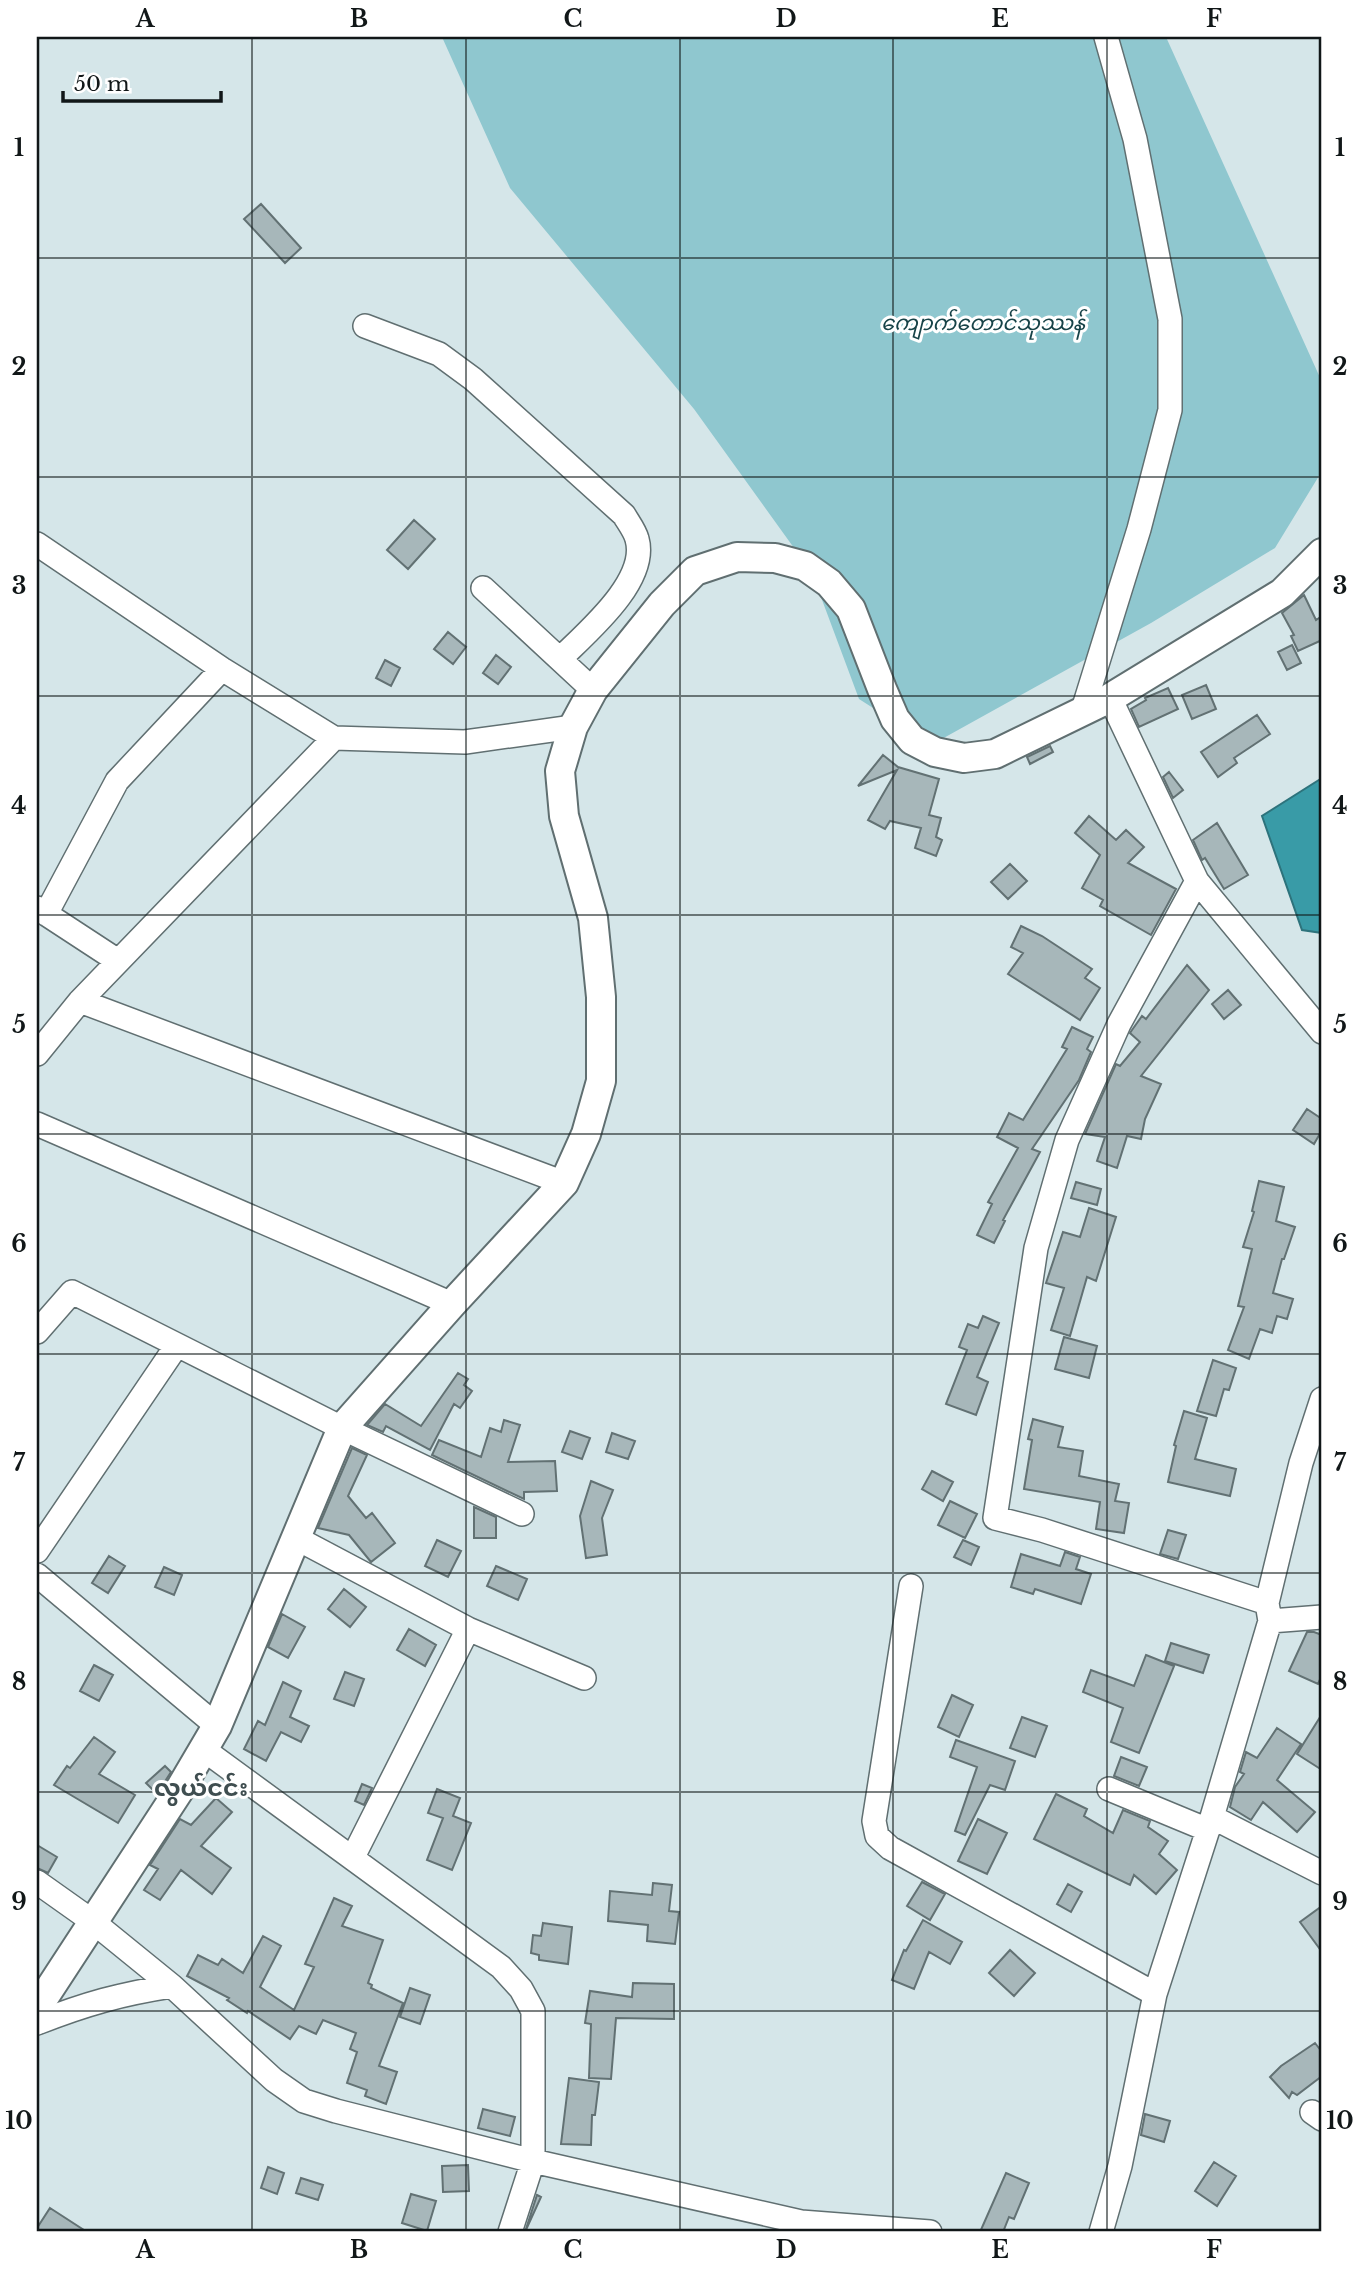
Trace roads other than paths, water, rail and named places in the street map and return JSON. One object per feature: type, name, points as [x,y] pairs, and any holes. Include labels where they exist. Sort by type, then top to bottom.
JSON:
[{"type":"street","points":[[1082,713],[1139,529],[1170,411],[1170,319],[1135,139],[1106,37]]},
{"type":"street","points":[[365,326],[439,354],[465,372],[624,515],[637,539],[636,564],[619,600],[560,659]]},
{"type":"street","points":[[37,544],[222,669],[334,738],[465,742],[573,727]]},
{"type":"street","points":[[37,2008],[180,1789],[210,1737],[342,1428],[564,1183],[586,1133],[601,1082],[601,997],[593,918],[564,816],[560,771],[573,727],[593,690],[662,604],[695,571],[737,557],[775,558],[805,566],[829,583],[852,608],[895,719],[912,740],[935,752],[964,758],[995,754],[1110,698],[1282,593],[1322,553]]},
{"type":"street","points":[[483,588],[593,690]]},
{"type":"street","points":[[118,961],[41,911],[117,781],[222,669]]},
{"type":"street","points":[[1110,698],[1196,881],[1322,1032]]},
{"type":"street","points":[[37,1055],[80,1000],[334,738]]},
{"type":"street","points":[[1196,881],[1119,1024],[1067,1140],[1036,1248],[995,1518],[1042,1530],[1269,1612],[1322,1617]]},
{"type":"street","points":[[80,1000],[564,1183]]},
{"type":"street","points":[[37,1125],[452,1304]]},
{"type":"street","points":[[37,1332],[72,1292],[342,1428],[522,1514]]},
{"type":"street","points":[[37,1551],[177,1345]]},
{"type":"street","points":[[1101,2232],[1120,2166],[1155,1994],[1210,1823],[1269,1612],[1301,1463],[1322,1399]]},
{"type":"street","points":[[296,1538],[468,1629],[584,1678]]},
{"type":"street","points":[[37,1575],[210,1737],[353,1857],[501,1966],[522,1989],[533,2011],[533,2161],[510,2232]]},
{"type":"street","points":[[911,1586],[874,1821],[877,1836],[890,1848],[1155,1994]]},
{"type":"street","points":[[353,1857],[468,1629]]},
{"type":"street","points":[[1109,1789],[1210,1823],[1322,1873]]},
{"type":"street","points":[[37,1882],[92,1921],[172,1986],[274,2080],[304,2101],[533,2161],[801,2222],[930,2232]]},
{"type":"street","points":[[37,2023],[91,2002],[172,1986]]},
{"type":"district","name":"လွယ်ငင်း","points":[[201,1787]]},
{"type":"park label","name":"ကျောက်တောင်သုဿန်","points":[[983,323]]}]
